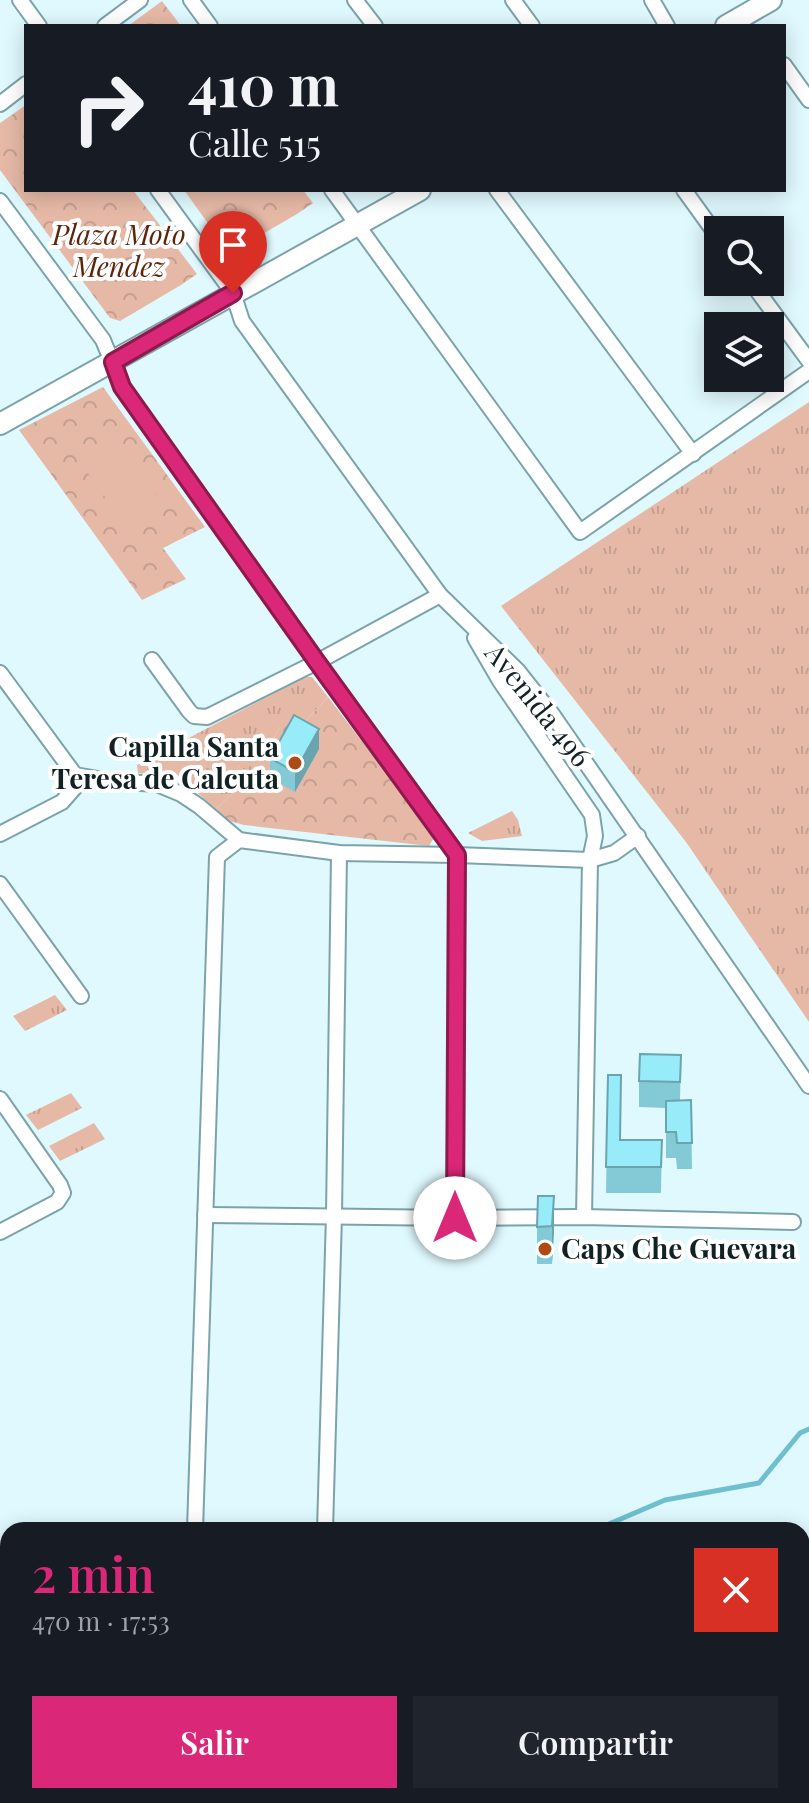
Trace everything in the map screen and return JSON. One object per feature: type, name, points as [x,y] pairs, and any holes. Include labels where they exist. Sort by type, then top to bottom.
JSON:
[{"type":"street","points":[[20,0],[38,24]]},
{"type":"street","points":[[108,24],[140,0]]},
{"type":"street","points":[[191,0],[209,24]]},
{"type":"street","points":[[355,0],[373,24]]},
{"type":"street","points":[[513,0],[531,24]]},
{"type":"street","points":[[652,0],[666,24]]},
{"type":"street","points":[[752,20],[771,0]]},
{"type":"street","points":[[786,68],[809,100]]},
{"type":"street","points":[[0,104],[24,86]]},
{"type":"street","name":"Avenida 496","points":[[159,192],[233,293],[242,321],[440,595],[526,682],[552,714],[809,1086]]},
{"type":"street","points":[[333,192],[580,532],[809,371]]},
{"type":"street","points":[[0,423],[416,192]]},
{"type":"street","points":[[498,192],[693,454]]},
{"type":"street","points":[[685,192],[704,218]]},
{"type":"street","points":[[0,201],[103,340],[122,387],[457,855],[455,1218]]},
{"type":"street","points":[[761,296],[809,361]]},
{"type":"street","points":[[152,660],[189,711],[194,716],[207,717],[440,595]]},
{"type":"street","points":[[466,621],[500,681],[592,815],[595,836],[590,860],[584,1217]]},
{"type":"street","points":[[0,673],[76,781]]},
{"type":"street","points":[[76,781],[157,784],[199,806],[239,840],[339,853],[590,860],[614,853],[638,836]]},
{"type":"street","points":[[0,834],[62,802],[76,781]]},
{"type":"street","points":[[195,1522],[217,857],[239,840]]},
{"type":"street","points":[[325,1522],[334,1215],[339,853]]},
{"type":"street","points":[[0,884],[81,996]]},
{"type":"street","points":[[0,1099],[63,1193],[57,1202],[0,1232]]},
{"type":"street","points":[[205,1215],[584,1217],[793,1222]]},
{"type":"green space","points":[[162,1],[179,24],[131,24]]},
{"type":"green space","name":"Plaza Moto Mendez","points":[[24,106],[24,192],[135,192],[197,274],[120,321],[110,318],[0,170],[0,123]]},
{"type":"green space","points":[[185,192],[305,192],[313,203],[235,250],[225,247]]},
{"type":"green space","points":[[103,387],[205,527],[163,548],[186,579],[142,600],[19,430]]},
{"type":"green space","points":[[809,402],[809,1022],[686,842],[501,606]]},
{"type":"green space","points":[[115,437],[161,502],[126,527],[80,462]]},
{"type":"green space","points":[[305,677],[312,677],[328,697],[301,726],[280,727],[252,774],[216,809],[175,773],[167,776],[138,773],[137,765]]},
{"type":"green space","points":[[328,697],[435,836],[429,846],[244,825],[229,821],[216,809],[252,774],[280,727],[293,721],[301,726]]},
{"type":"green space","points":[[512,811],[522,836],[482,841],[468,833]]},
{"type":"green space","points":[[55,995],[67,1010],[25,1031],[13,1016]]},
{"type":"green space","points":[[71,1093],[82,1108],[38,1130],[26,1115]]},
{"type":"green space","points":[[94,1123],[105,1139],[60,1161],[49,1146]]},
{"type":"building","points":[[294,715],[319,729],[295,772],[270,758]]},
{"type":"building","points":[[640,1054],[681,1055],[680,1082],[639,1081]]},
{"type":"building","points":[[608,1075],[621,1075],[620,1140],[662,1140],[661,1167],[606,1167]]},
{"type":"building","points":[[691,1100],[692,1143],[677,1143],[676,1132],[666,1132],[666,1101]]},
{"type":"building","points":[[538,1196],[554,1196],[552,1226],[537,1227]]},
{"type":"waterway","points":[[614,1522],[665,1500],[759,1483],[800,1433],[809,1429]]},
{"type":"place","name":"Capilla Santa Teresa de Calcuta","points":[[295,763]]},
{"type":"place","name":"Caps Che Guevara","points":[[545,1249]]},
{"type":"route","points":[[233,293],[113,362],[122,387],[457,855],[455,1218]]}]
